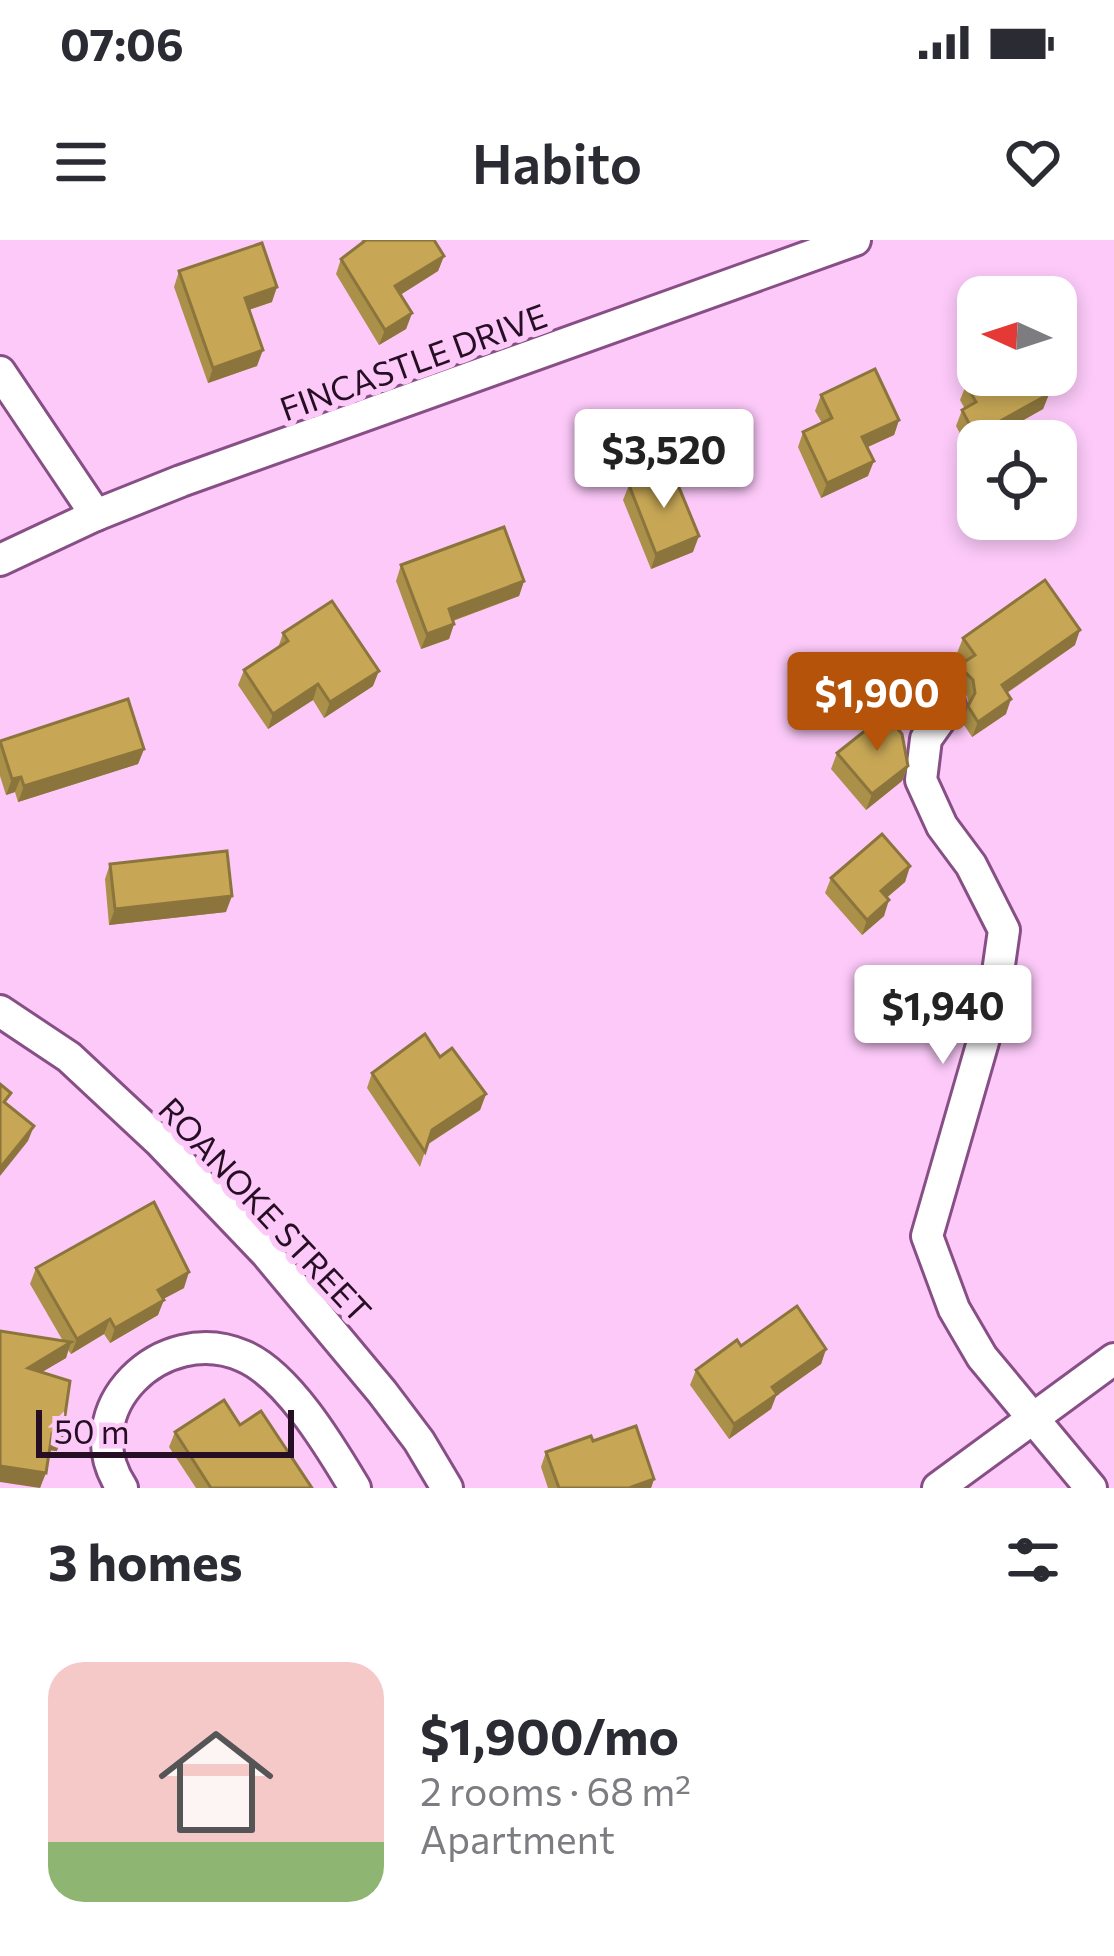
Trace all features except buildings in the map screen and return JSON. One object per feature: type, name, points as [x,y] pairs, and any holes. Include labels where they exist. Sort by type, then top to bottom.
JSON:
[{"type":"street","name":"FINCASTLE DRIVE","points":[[0,560],[96,514],[855,240]]},
{"type":"street","points":[[0,372],[96,514]]},
{"type":"street","points":[[950,705],[926,739],[921,780],[1004,930],[993,1007],[927,1236],[955,1309],[982,1357],[1090,1488]]},
{"type":"street","name":"ROANOKE STREET","points":[[0,1011],[69,1057],[266,1253],[382,1392],[428,1453],[447,1488]]},
{"type":"street","points":[[122,1488],[112,1472],[105,1437],[117,1398],[148,1368],[194,1348],[226,1350],[264,1368],[322,1435],[356,1488]]},
{"type":"street","points":[[938,1488],[1114,1359]]}]
